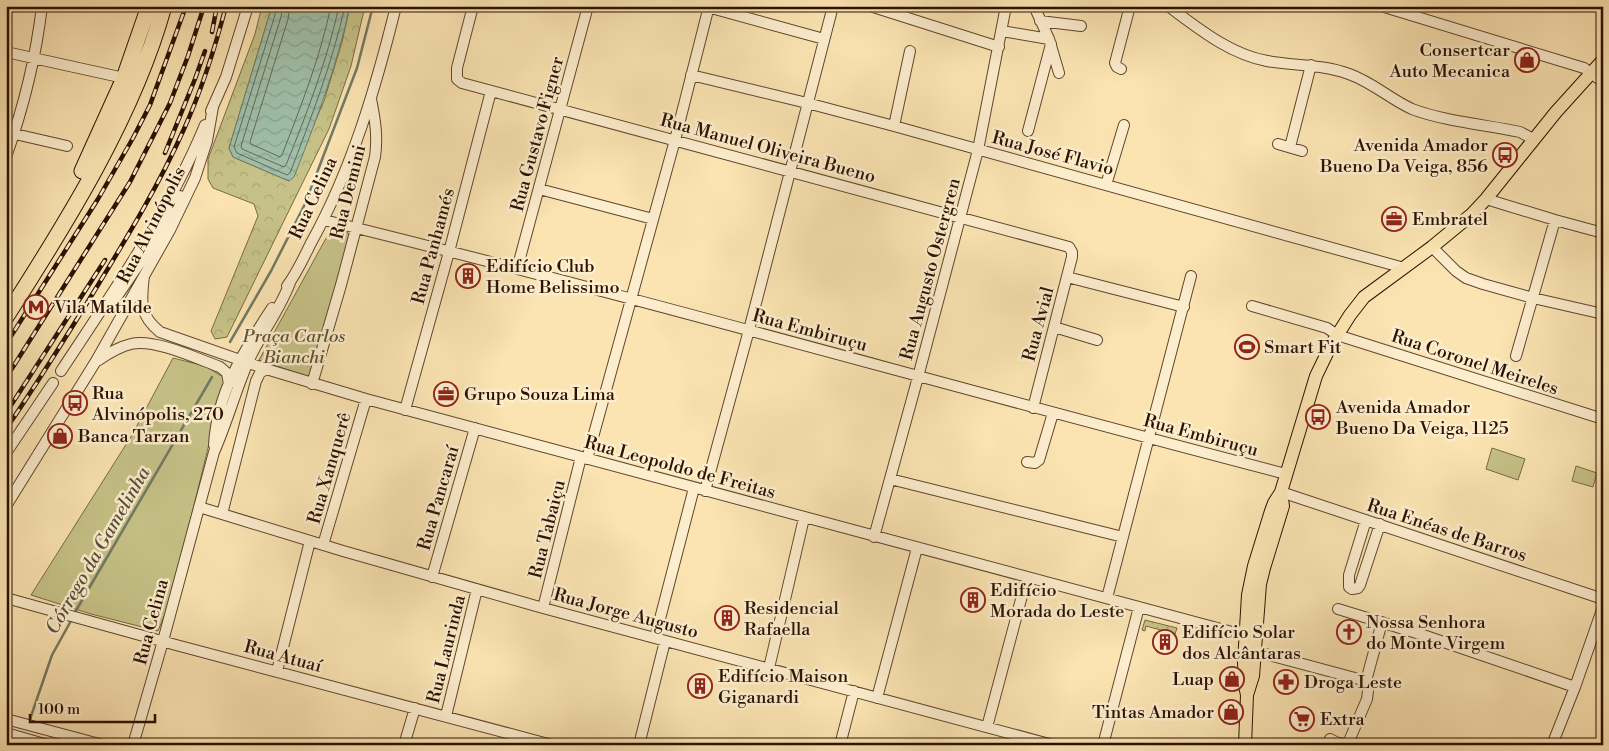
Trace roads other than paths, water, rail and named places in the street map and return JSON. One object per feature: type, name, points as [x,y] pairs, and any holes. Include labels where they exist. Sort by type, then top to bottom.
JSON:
[{"type":"highway","points":[[6,298],[74,187],[124,78],[149,6]]},
{"type":"highway","points":[[6,316],[66,220],[109,142],[141,73],[164,6]]},
{"type":"main road","points":[[1245,745],[1248,695],[1253,676],[1254,651],[1248,595],[1254,566],[1274,503],[1282,492],[1316,376],[1337,335],[1364,297],[1432,247],[1471,215],[1486,199],[1533,139],[1603,60]]},
{"type":"main road","points":[[1248,695],[1244,675],[1251,632]]},
{"type":"street","points":[[6,157],[14,134],[33,58],[42,6]]},
{"type":"street","name":"Rua Alvinópolis","points":[[61,371],[130,265],[168,201],[201,134],[226,77],[248,6]]},
{"type":"street","name":"Rua Demini","points":[[312,384],[375,156],[378,141],[371,98],[396,6]]},
{"type":"street","name":"Rua Manuel Oliveira Bueno","points":[[473,6],[457,68],[457,79],[462,83],[961,216],[1071,248]]},
{"type":"street","name":"Rua Gustavo Figner","points":[[517,270],[588,6]]},
{"type":"street","points":[[705,491],[833,6]]},
{"type":"street","points":[[870,6],[999,47]]},
{"type":"street","name":"Rua Augusto Ostergren","points":[[874,536],[978,150],[1006,6]]},
{"type":"street","points":[[1034,6],[1050,42],[1059,73]]},
{"type":"street","points":[[1121,69],[1115,63],[1130,6]]},
{"type":"street","points":[[1168,6],[1227,47],[1245,56],[1266,61],[1333,69],[1367,82],[1410,108],[1423,113],[1520,132],[1533,139]]},
{"type":"street","points":[[1381,6],[1584,68],[1603,82]]},
{"type":"street","points":[[707,7],[824,38]]},
{"type":"street","name":"Rua Tabaiçu","points":[[544,608],[584,458],[632,299],[707,7]]},
{"type":"street","points":[[1040,21],[1081,26]]},
{"type":"street","points":[[1002,31],[1050,42]]},
{"type":"street","points":[[1028,131],[1050,42]]},
{"type":"street","points":[[894,126],[910,50]]},
{"type":"street","points":[[6,52],[124,78]]},
{"type":"street","points":[[1290,147],[1311,65]]},
{"type":"street","name":"Rua José Flavio","points":[[691,75],[894,126],[1404,268]]},
{"type":"street","name":"Rua Panhamés","points":[[405,410],[491,91]]},
{"type":"street","name":"Rua Celina","points":[[133,745],[163,642],[198,507],[244,361],[255,332],[291,280],[324,220],[344,173],[371,98]]},
{"type":"street","name":"Rua Alvinópolis","points":[[6,506],[96,361],[185,200],[203,155],[213,107]]},
{"type":"street","points":[[1106,185],[1124,125]]},
{"type":"street","points":[[14,134],[67,146]]},
{"type":"street","points":[[1278,144],[1302,151]]},
{"type":"street","points":[[85,335],[119,295],[169,215],[203,155]]},
{"type":"street","points":[[539,189],[653,218]]},
{"type":"street","points":[[1486,199],[1603,233]]},
{"type":"street","name":"Rua Embiruçu","points":[[324,220],[632,299],[1033,408],[1286,474]]},
{"type":"street","points":[[1516,356],[1554,220]]},
{"type":"street","points":[[1432,247],[1456,271],[1466,278],[1533,298],[1603,314]]},
{"type":"street","name":"Rua Avial","points":[[1033,408],[1072,257],[1071,248]]},
{"type":"street","name":"Rua Leopoldo de Freitas","points":[[144,276],[141,298],[142,308],[146,319],[160,332],[312,384],[1232,632],[1251,632]]},
{"type":"street","points":[[1107,598],[1191,276]]},
{"type":"street","points":[[1067,277],[1184,307]]},
{"type":"street","name":"Rua Coronel Meireles","points":[[1252,306],[1328,328],[1337,335],[1603,419]]},
{"type":"street","points":[[1054,327],[1097,340]]},
{"type":"street","points":[[96,361],[117,348],[133,343],[145,343],[171,349],[220,367],[227,373],[229,384]]},
{"type":"street","name":"Rua Celina","points":[[214,452],[215,429],[229,384],[244,361]]},
{"type":"street","points":[[198,507],[222,514],[256,381],[260,373],[266,369]]},
{"type":"street","points":[[6,453],[53,383]]},
{"type":"street","name":"Rua Xanquerê","points":[[324,546],[366,399]]},
{"type":"street","points":[[1027,462],[1034,463],[1039,460],[1053,413]]},
{"type":"street","name":"Rua Pancaraí","points":[[432,577],[475,428]]},
{"type":"street","points":[[890,479],[1123,537]]},
{"type":"street","points":[[639,745],[660,639],[694,488]]},
{"type":"street","name":"Rua Enéas de Barros","points":[[1282,492],[1603,599]]},
{"type":"street","name":"Rua Jorge Augusto","points":[[222,514],[432,577],[1053,745]]},
{"type":"street","points":[[769,668],[804,518]]},
{"type":"street","points":[[1366,520],[1349,575],[1349,587],[1352,589],[1358,588],[1360,585],[1380,524]]},
{"type":"street","points":[[277,672],[310,540]]},
{"type":"street","points":[[877,698],[917,548]]},
{"type":"street","points":[[987,727],[1027,577]]},
{"type":"street","name":"Rua Laurinda","points":[[446,716],[477,589]]},
{"type":"street","name":"Rua Atuaí","points":[[6,598],[163,642],[552,745]]},
{"type":"street","points":[[1103,745],[1139,607]]},
{"type":"street","points":[[1552,745],[1576,686],[1603,607]]},
{"type":"street","points":[[1338,609],[1576,686]]},
{"type":"street","points":[[1330,739],[1342,744],[1346,744],[1349,741],[1367,700],[1368,690],[1366,681],[1382,622]]},
{"type":"street","points":[[1254,651],[1366,681]]},
{"type":"street","points":[[840,745],[854,691]]},
{"type":"street","points":[[404,745],[415,708]]},
{"type":"street","points":[[10,720],[103,745]]},
{"type":"street","points":[[6,733],[48,745]]},
{"type":"street","points":[[6,742],[14,745]]},
{"type":"water","points":[[272,6],[350,6],[339,50],[325,93],[294,177],[289,181],[233,157],[229,148]]},
{"type":"waterway","name":"Córrego da Gamelinha","points":[[230,342],[271,271],[305,204],[357,68],[373,6]]},
{"type":"waterway","name":"Córrego da Gamelinha","points":[[74,614],[212,377]]},
{"type":"waterway","name":"Córrego da Gamelinha","points":[[29,722],[52,655],[72,619]]},
{"type":"railway","points":[[6,344],[98,199],[133,138],[150,105],[186,6]]},
{"type":"railway","points":[[6,378],[130,182],[170,103],[204,6]]},
{"type":"railway","points":[[212,32],[217,6]]},
{"type":"railway","points":[[6,429],[98,285],[165,169],[197,99],[213,53],[226,6]]},
{"type":"railway","points":[[165,153],[205,51]]},
{"type":"railway","points":[[6,413],[105,260]]},
{"type":"place","name":"Consertcar Auto Mecanica","points":[[1527,60]]},
{"type":"place","name":"Avenida Amador Bueno Da Veiga, 856","points":[[1505,155]]},
{"type":"place","name":"Embratel","points":[[1394,219]]},
{"type":"place","name":"Edifício Club Home Belissimo","points":[[468,276]]},
{"type":"place","name":"Vila Matilde","points":[[36,307]]},
{"type":"place","name":"Smart Fit","points":[[1247,347]]},
{"type":"place","name":"Grupo Souza Lima","points":[[446,394]]},
{"type":"place","name":"Rua Alvinópolis, 270","points":[[75,403]]},
{"type":"place","name":"Avenida Amador Bueno Da Veiga, 1125","points":[[1318,417]]},
{"type":"place","name":"Banca Tarzan","points":[[60,436]]},
{"type":"place","name":"Edifício Morada do Leste","points":[[973,600]]},
{"type":"place","name":"Residencial Rafaella","points":[[727,618]]},
{"type":"place","name":"Nossa Senhora do Monte Virgem","points":[[1349,632]]},
{"type":"place","name":"Edifício Solar dos Alcântaras","points":[[1165,642]]},
{"type":"place","name":"Luap","points":[[1232,679]]},
{"type":"place","name":"Droga Leste","points":[[1286,682]]},
{"type":"place","name":"Edifício Maison Giganardi","points":[[700,686]]},
{"type":"place","name":"Tintas Amador","points":[[1231,712]]},
{"type":"place","name":"Extra","points":[[1302,719]]},
{"type":"park label","name":"Praça Carlos Bianchi","points":[[294,346]]}]
